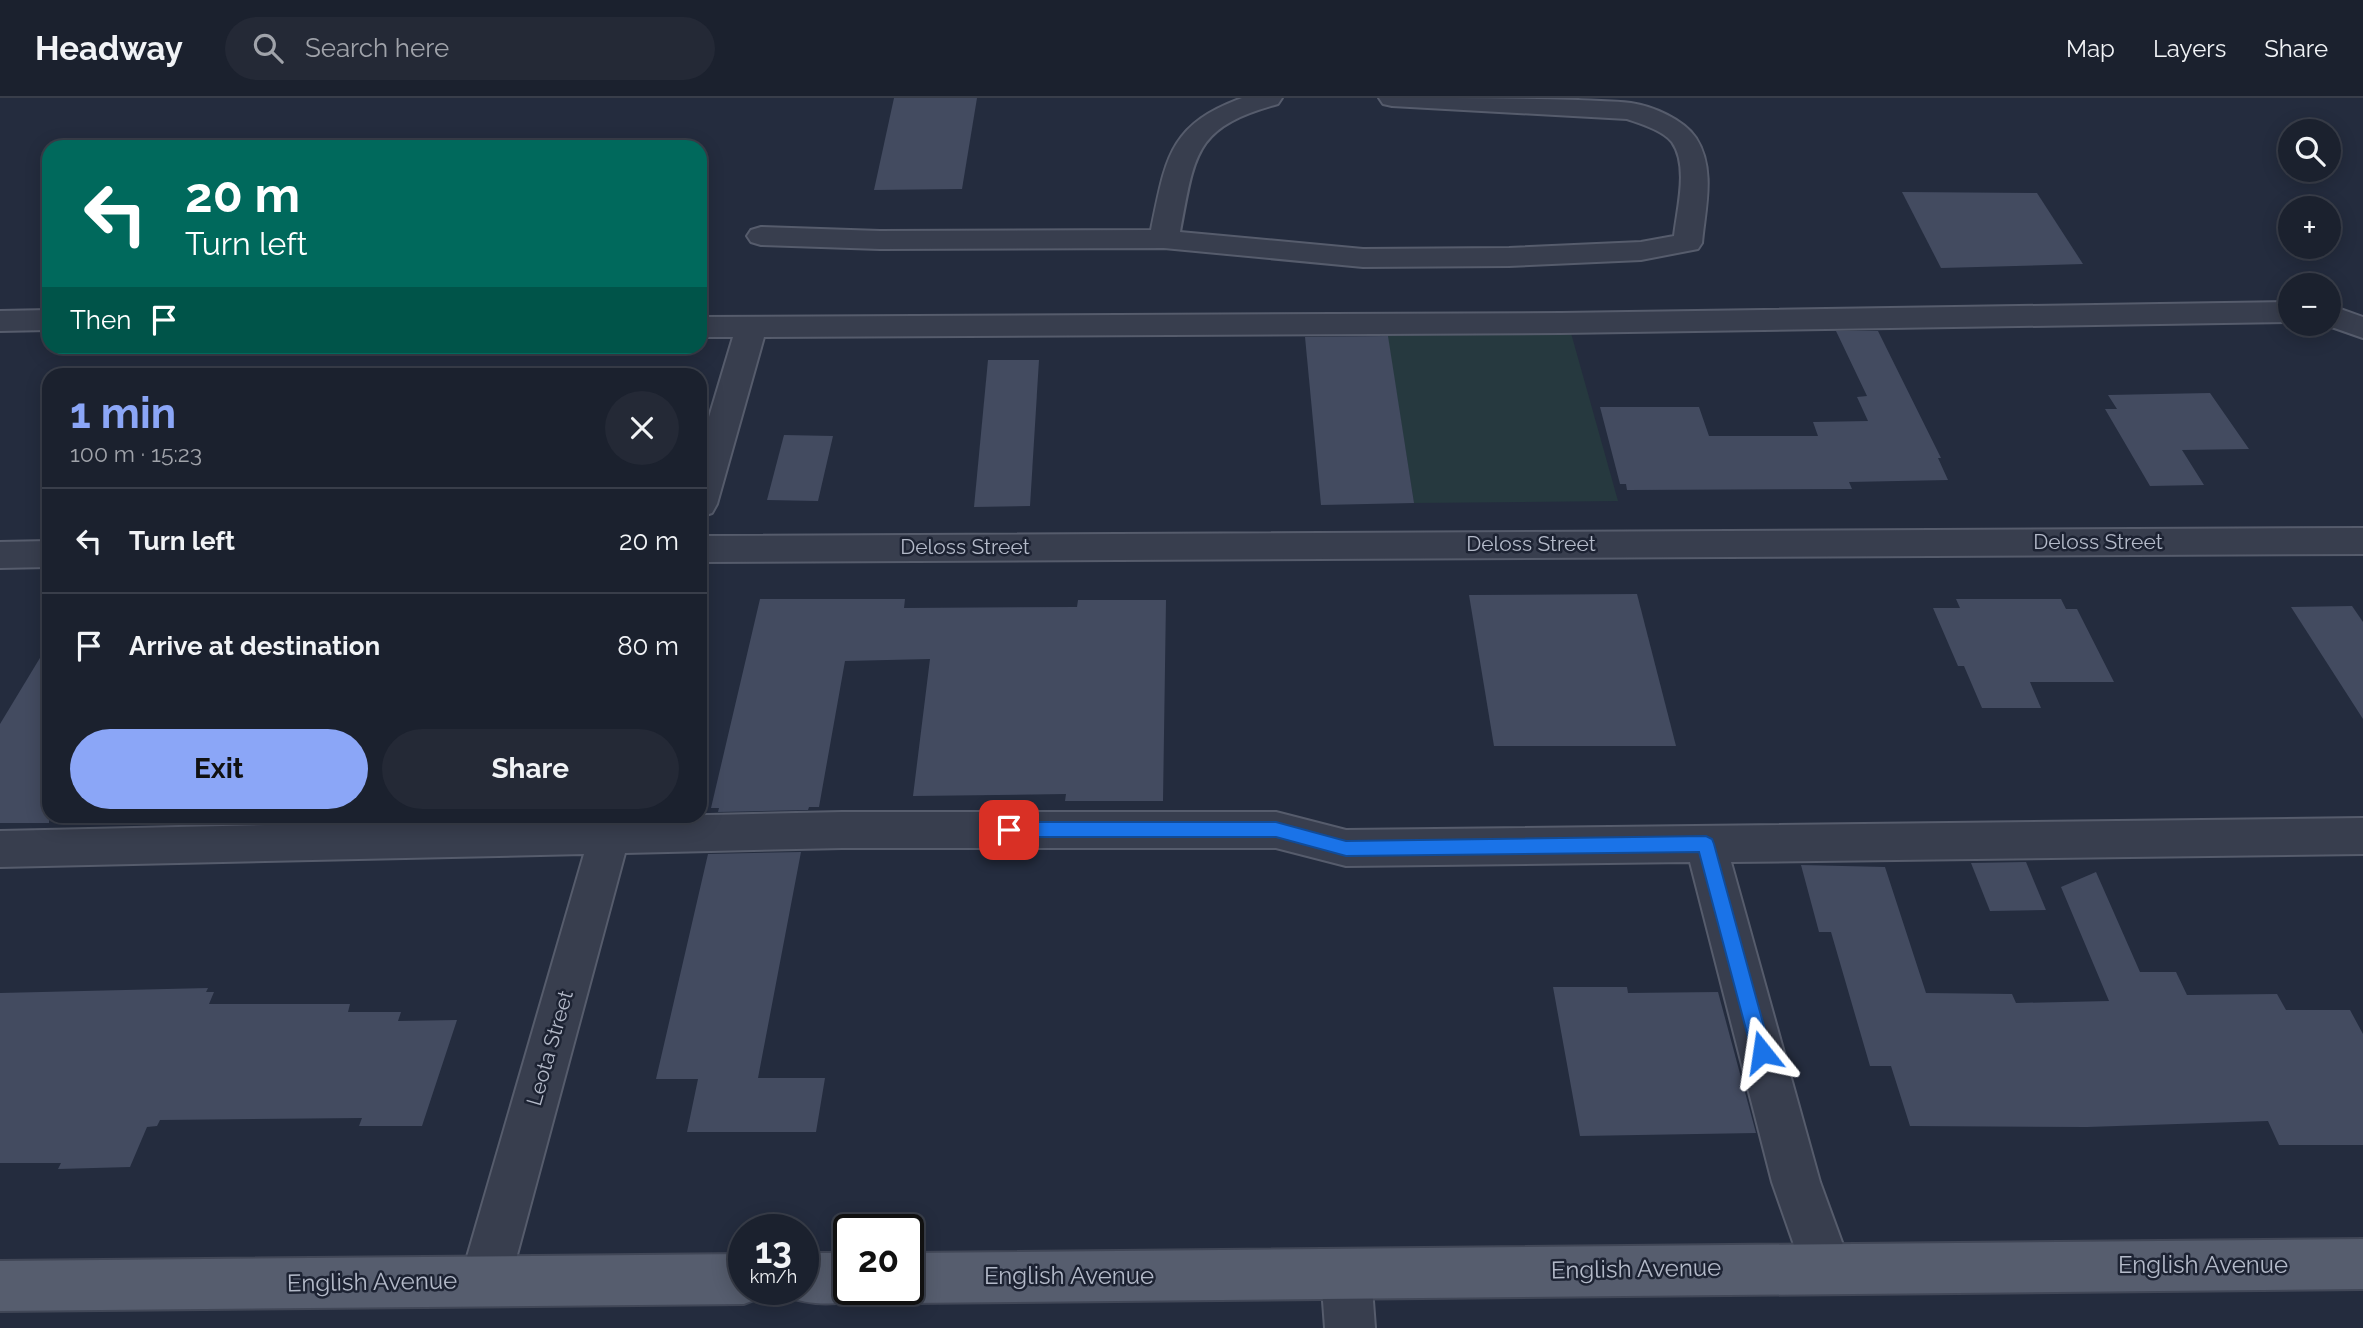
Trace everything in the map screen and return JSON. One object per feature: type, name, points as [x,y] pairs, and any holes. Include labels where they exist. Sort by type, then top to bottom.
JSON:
[{"type":"main road","name":"English Avenue","points":[[924,1278],[1826,1267],[2363,1264]]},
{"type":"main road","name":"English Avenue","points":[[0,1286],[728,1279]]},
{"type":"street","points":[[1164,239],[1179,167],[1200,130],[1250,102],[1269,98]]},
{"type":"street","points":[[761,236],[880,240],[1164,239],[1363,258],[1509,257],[1641,251],[1688,243],[1695,170],[1684,139],[1664,125],[1632,111],[1392,98]]},
{"type":"street","points":[[707,327],[1561,323],[2278,312]]},
{"type":"street","points":[[0,321],[42,320]]},
{"type":"street","points":[[2341,320],[2363,328]]},
{"type":"street","points":[[707,480],[752,325]]},
{"type":"street","name":"Deloss Street","points":[[707,549],[2363,541]]},
{"type":"street","points":[[0,555],[42,554]]},
{"type":"street","points":[[0,849],[612,825],[842,830],[1276,830],[1346,848],[2363,836]]},
{"type":"street","name":"Leota Street","points":[[485,1281],[612,825]]},
{"type":"street","points":[[1706,844],[1797,1182],[1826,1267]]},
{"type":"street","points":[[1346,1274],[1350,1328]]},
{"type":"shaded area","points":[[1571,333],[1618,501],[1414,503],[1387,335]]},
{"type":"building","points":[[894,98],[977,98],[962,189],[874,190]]},
{"type":"building","points":[[1902,192],[2037,193],[2083,264],[1941,268]]},
{"type":"building","points":[[1836,331],[1878,331],[1941,458],[1938,458],[1948,480],[1849,482],[1852,489],[1627,490],[1626,484],[1620,484],[1600,407],[1699,407],[1709,436],[1818,436],[1813,422],[1868,421],[1857,397],[1867,396]]},
{"type":"building","points":[[1388,336],[1414,503],[1321,505],[1305,337]]},
{"type":"building","points":[[988,360],[1039,360],[1030,506],[974,507]]},
{"type":"building","points":[[2210,393],[2249,449],[2182,450],[2204,485],[2150,486],[2105,409],[2117,409],[2108,395]]},
{"type":"building","points":[[784,435],[833,436],[818,501],[767,500]]},
{"type":"building","points":[[1637,594],[1676,746],[1494,746],[1469,595]]},
{"type":"building","points":[[760,599],[905,599],[904,608],[1077,607],[1078,600],[1166,600],[1163,801],[1065,801],[1066,794],[913,796],[930,659],[845,661],[819,807],[809,807],[808,810],[718,812],[719,808],[711,808]]},
{"type":"building","points":[[1956,599],[2061,599],[2066,609],[2077,609],[2114,682],[2030,682],[2041,708],[1982,708],[1964,666],[1958,666],[1933,608],[1960,608]]},
{"type":"building","points":[[2352,606],[2363,622],[2363,719],[2291,607]]},
{"type":"building","points":[[42,655],[42,823],[0,823],[0,724]]},
{"type":"building","points":[[801,852],[758,1078],[825,1078],[816,1132],[687,1132],[698,1079],[656,1079],[708,854]]},
{"type":"building","points":[[2026,862],[2046,910],[1990,911],[1971,863]]},
{"type":"building","points":[[1801,865],[1885,867],[1926,993],[2012,994],[2016,1003],[2109,1001],[2061,887],[2096,872],[2140,972],[2176,972],[2187,995],[2277,994],[2286,1010],[2350,1010],[2363,1034],[2363,1145],[2279,1145],[2268,1121],[2087,1127],[1910,1126],[1891,1066],[1870,1066],[1831,932],[1819,932]]},
{"type":"building","points":[[1553,987],[1627,987],[1628,993],[1718,992],[1756,1133],[1580,1136]]},
{"type":"building","points":[[208,988],[206,992],[214,992],[209,1004],[350,1004],[348,1012],[401,1012],[398,1021],[457,1020],[422,1126],[359,1126],[362,1118],[160,1120],[157,1126],[147,1127],[130,1167],[58,1169],[61,1163],[0,1163],[0,993]]},
{"type":"route","points":[[1009,830],[1276,830],[1346,848],[1706,844],[1762,1052]]}]
